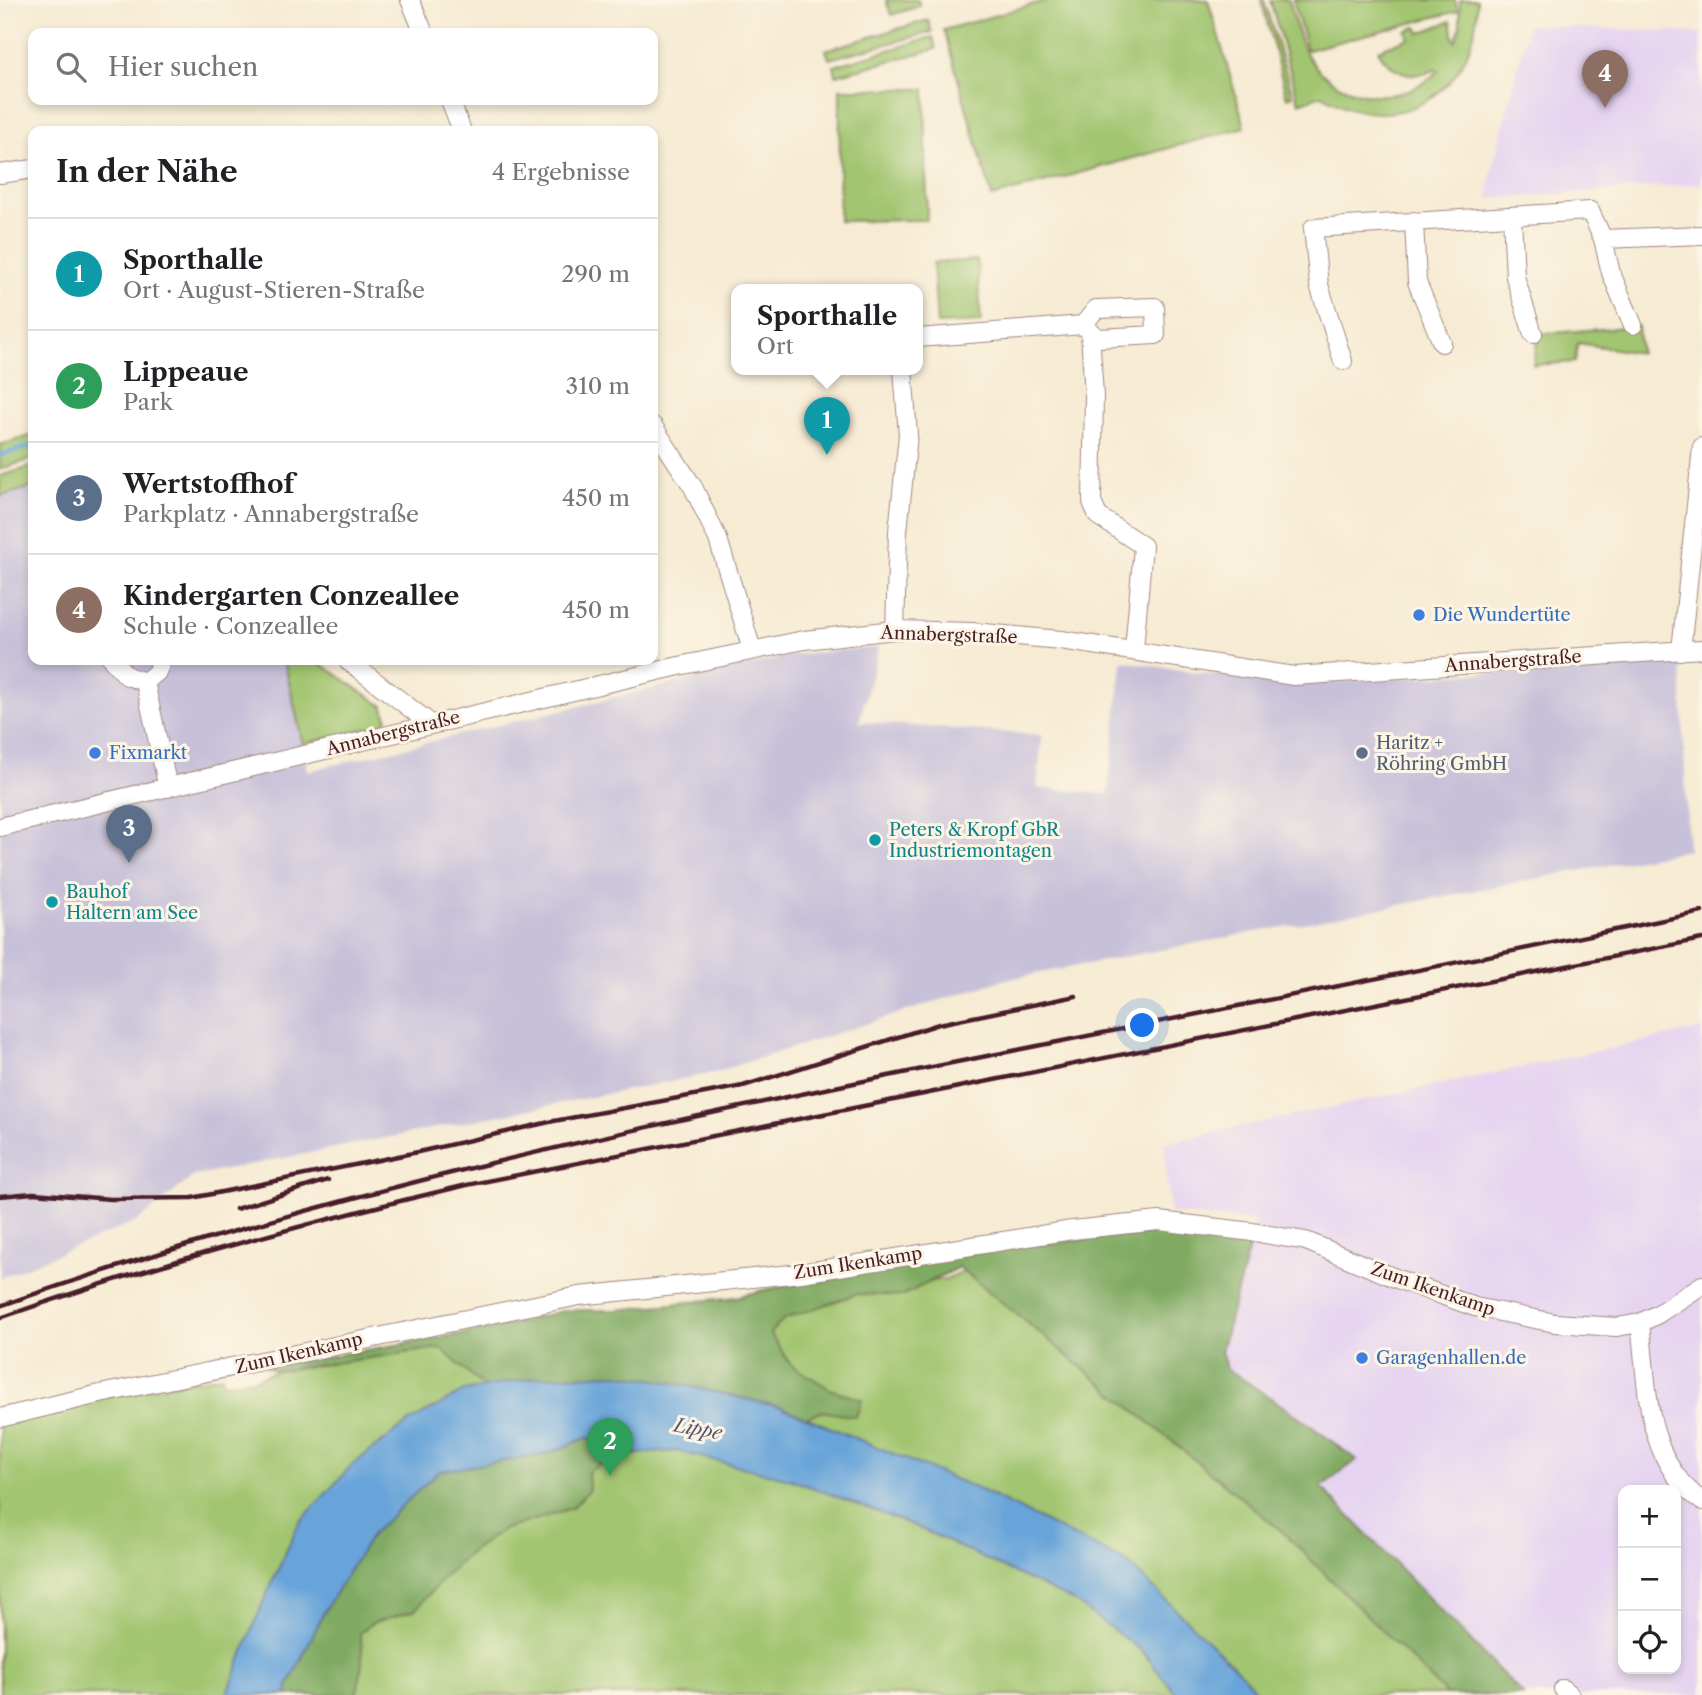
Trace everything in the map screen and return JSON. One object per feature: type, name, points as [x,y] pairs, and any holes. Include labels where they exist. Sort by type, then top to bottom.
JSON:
[{"type":"street","points":[[410,0],[422,28]]},
{"type":"street","points":[[452,105],[461,126]]},
{"type":"street","points":[[0,174],[28,170]]},
{"type":"street","points":[[1343,361],[1319,285],[1313,228],[1590,211],[1604,239],[1611,273],[1633,325]]},
{"type":"street","points":[[1513,216],[1516,277],[1533,334]]},
{"type":"street","points":[[1414,221],[1417,282],[1442,343]]},
{"type":"street","points":[[1604,239],[1702,235]]},
{"type":"street","points":[[923,338],[1086,329],[1094,396],[1092,502],[1098,516],[1143,546],[1134,650]]},
{"type":"street","points":[[895,630],[898,531],[908,435],[903,375]]},
{"type":"street","points":[[658,434],[693,487],[718,539],[752,650]]},
{"type":"street","points":[[1681,651],[1702,447]]},
{"type":"street","name":"Annabergstraße","points":[[0,827],[752,650],[804,640],[895,630],[985,633],[1134,650],[1294,676],[1702,649]]},
{"type":"street","points":[[117,665],[127,676],[145,682]]},
{"type":"street","points":[[145,682],[158,672],[160,665]]},
{"type":"street","points":[[353,665],[430,724]]},
{"type":"street","points":[[145,682],[168,788]]},
{"type":"street","name":"Zum Ikenkamp","points":[[0,1418],[95,1395],[238,1367],[393,1332],[579,1296],[801,1273],[1072,1230],[1159,1221],[1306,1241],[1400,1280],[1475,1307],[1555,1323],[1617,1328],[1640,1323],[1702,1285]]},
{"type":"street","points":[[1640,1323],[1653,1425],[1660,1452],[1677,1479],[1702,1501]]},
{"type":"shaded area","points":[[1528,25],[1702,33],[1702,184],[1489,199],[1489,183]]},
{"type":"shaded area","points":[[28,488],[28,665],[285,665],[308,771],[792,655],[879,647],[859,722],[1042,735],[1037,788],[1108,794],[1122,661],[1299,684],[1681,661],[1688,850],[1003,980],[713,1073],[194,1176],[138,1221],[0,1278],[0,496]]},
{"type":"shaded area","points":[[1702,1029],[1702,1695],[1523,1695],[1321,1487],[1356,1460],[1226,1368],[1221,1352],[1255,1221],[1170,1213],[1164,1143]]},
{"type":"green space","points":[[886,0],[918,0],[920,6],[891,15]]},
{"type":"green space","points":[[1048,0],[1208,0],[1245,127],[992,197],[944,30]]},
{"type":"green space","points":[[1261,0],[1264,0],[1293,96],[1287,98]]},
{"type":"green space","points":[[1270,0],[1289,0],[1304,48],[1312,62],[1325,75],[1356,92],[1390,95],[1423,83],[1438,71],[1436,69],[1419,74],[1403,72],[1389,64],[1378,50],[1409,38],[1406,31],[1417,27],[1420,33],[1451,21],[1456,41],[1460,26],[1460,0],[1477,0],[1474,31],[1465,58],[1450,81],[1430,98],[1406,109],[1380,113],[1351,109],[1322,95],[1299,103]]},
{"type":"green space","points":[[1293,0],[1455,0],[1458,11],[1307,50]]},
{"type":"green space","points":[[928,20],[932,32],[829,59],[826,50]]},
{"type":"green space","points":[[933,37],[936,49],[836,75],[834,66]]},
{"type":"green space","points":[[840,89],[925,89],[927,220],[839,221]]},
{"type":"green space","points":[[977,260],[981,322],[937,324],[933,263]]},
{"type":"green space","points":[[1638,326],[1640,353],[1578,343],[1575,362],[1533,365],[1539,334]]},
{"type":"green space","points":[[28,437],[28,461],[0,469],[0,445]]},
{"type":"green space","points":[[28,468],[28,488],[0,496],[0,476]]},
{"type":"green space","points":[[285,665],[322,665],[383,706],[387,718],[384,724],[303,744]]},
{"type":"green space","points":[[1169,1231],[1251,1240],[1221,1351],[1226,1368],[1357,1460],[1321,1487],[1523,1695],[1447,1695],[1283,1532],[959,1267],[902,1296],[857,1294],[784,1319],[770,1333],[791,1365],[832,1390],[862,1400],[856,1417],[820,1411],[807,1418],[781,1407],[675,1383],[617,1374],[538,1377],[484,1387],[440,1348],[276,1371],[266,1367],[497,1328],[566,1310],[616,1310],[737,1297],[763,1290],[1001,1248]]},
{"type":"green space","points":[[964,1271],[1283,1532],[1449,1695],[0,1695],[0,1415],[222,1376],[223,1383],[255,1379],[276,1371],[440,1348],[445,1351],[946,1279]]},
{"type":"green space","points":[[586,1438],[608,1440],[637,1454],[614,1457],[588,1472],[589,1490],[572,1508],[502,1530],[472,1551],[415,1610],[372,1623],[360,1633],[362,1664],[356,1695],[287,1695],[288,1686],[326,1608],[372,1534],[439,1471],[547,1454]]},
{"type":"water","name":"Lippe","points":[[617,1374],[675,1383],[781,1407],[985,1492],[1128,1563],[1242,1674],[1259,1695],[1177,1695],[1142,1651],[1074,1601],[917,1527],[790,1479],[676,1451],[637,1454],[608,1440],[586,1438],[547,1454],[439,1471],[372,1534],[326,1608],[288,1686],[287,1695],[227,1695],[262,1605],[299,1523],[353,1464],[409,1422],[464,1391],[538,1377]]},
{"type":"waterway","points":[[0,455],[28,447]]},
{"type":"railway","points":[[0,1306],[243,1229],[365,1195],[613,1135],[862,1081],[1702,912]]},
{"type":"railway","points":[[0,1318],[232,1245],[467,1185],[1702,939]]},
{"type":"railway","points":[[0,1196],[33,1193],[111,1199],[192,1198],[554,1121],[743,1086],[939,1024],[1076,996]]},
{"type":"railway","points":[[236,1209],[328,1180]]},
{"type":"place","name":"Kindergarten Conzeallee","points":[[1605,108]]},
{"type":"place","name":"Sporthalle","points":[[827,455]]},
{"type":"place","name":"Die Wundertüte","points":[[1419,615]]},
{"type":"place","name":"Fixmarkt","points":[[95,753]]},
{"type":"place","name":"Haritz + Röhring GmbH","points":[[1362,753]]},
{"type":"place","name":"Peters & Kropf GbR Industriemontagen","points":[[875,840]]},
{"type":"place","name":"Wertstoffhof","points":[[129,863]]},
{"type":"place","name":"Bauhof Haltern am See","points":[[52,902]]},
{"type":"place","name":"Garagenhallen.de","points":[[1362,1358]]},
{"type":"place","name":"Lippeaue","points":[[610,1476]]}]
